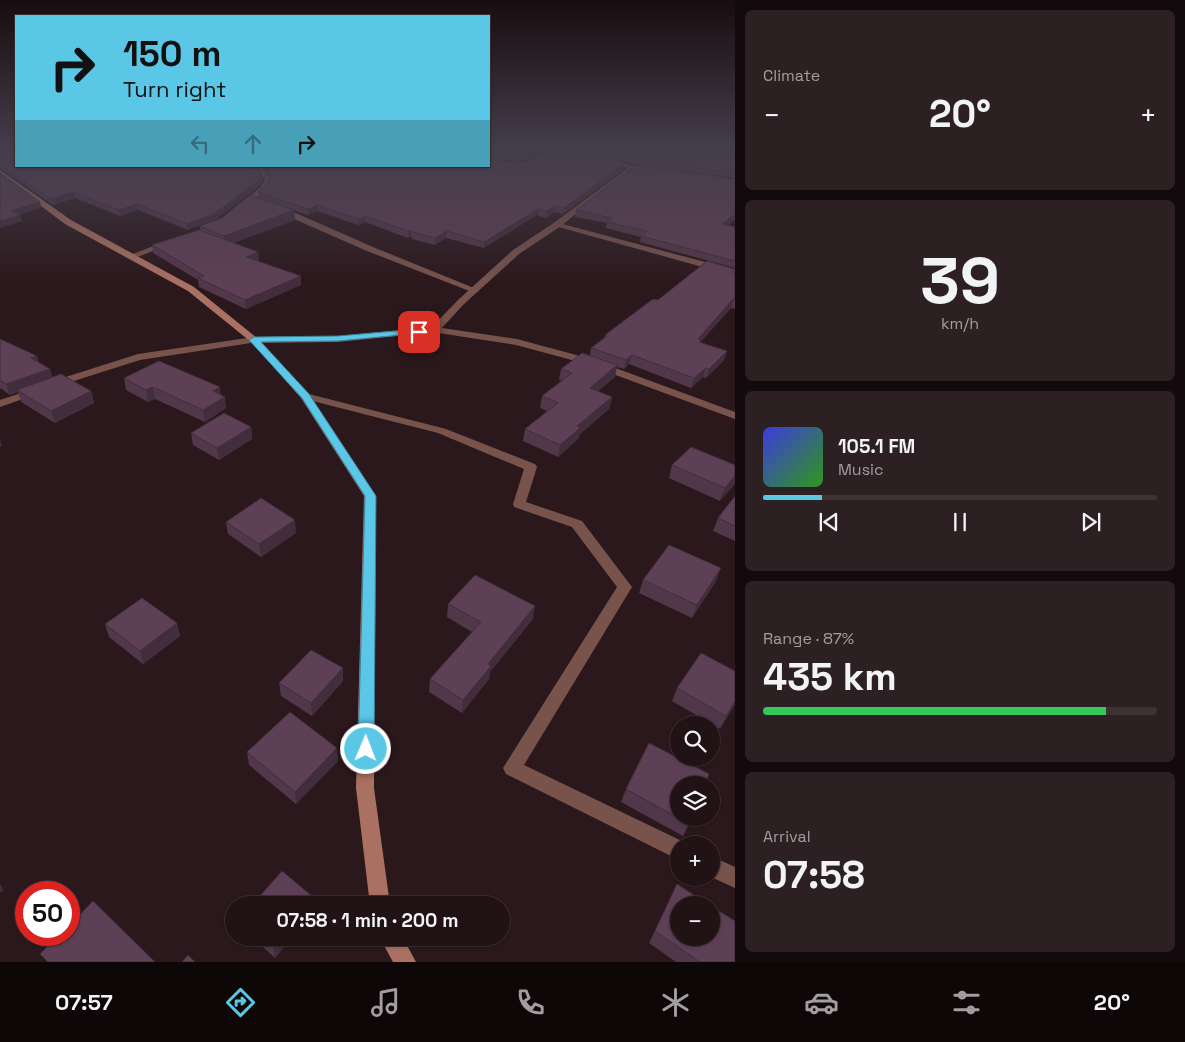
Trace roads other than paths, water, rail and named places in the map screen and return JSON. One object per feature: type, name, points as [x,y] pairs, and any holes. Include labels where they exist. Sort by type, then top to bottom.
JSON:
[{"type":"main road","points":[[28,193],[68,222],[191,289],[254,340],[306,396],[370,496],[365,788],[379,896]]},
{"type":"main road","points":[[396,946],[405,962]]},
{"type":"street","points":[[236,212],[258,193]]},
{"type":"street","points":[[435,330],[516,252],[558,224],[597,193]]},
{"type":"street","points":[[250,200],[267,204],[370,249],[475,290]]},
{"type":"street","points":[[558,224],[735,272]]},
{"type":"street","points":[[129,256],[177,240]]},
{"type":"street","points":[[0,404],[94,370],[138,357],[254,340],[338,339],[435,330],[517,342],[587,361],[735,416]]},
{"type":"street","points":[[306,396],[442,431],[531,467],[519,504],[577,524],[625,587],[512,768],[670,846]]},
{"type":"street","points":[[720,870],[735,878]]}]
